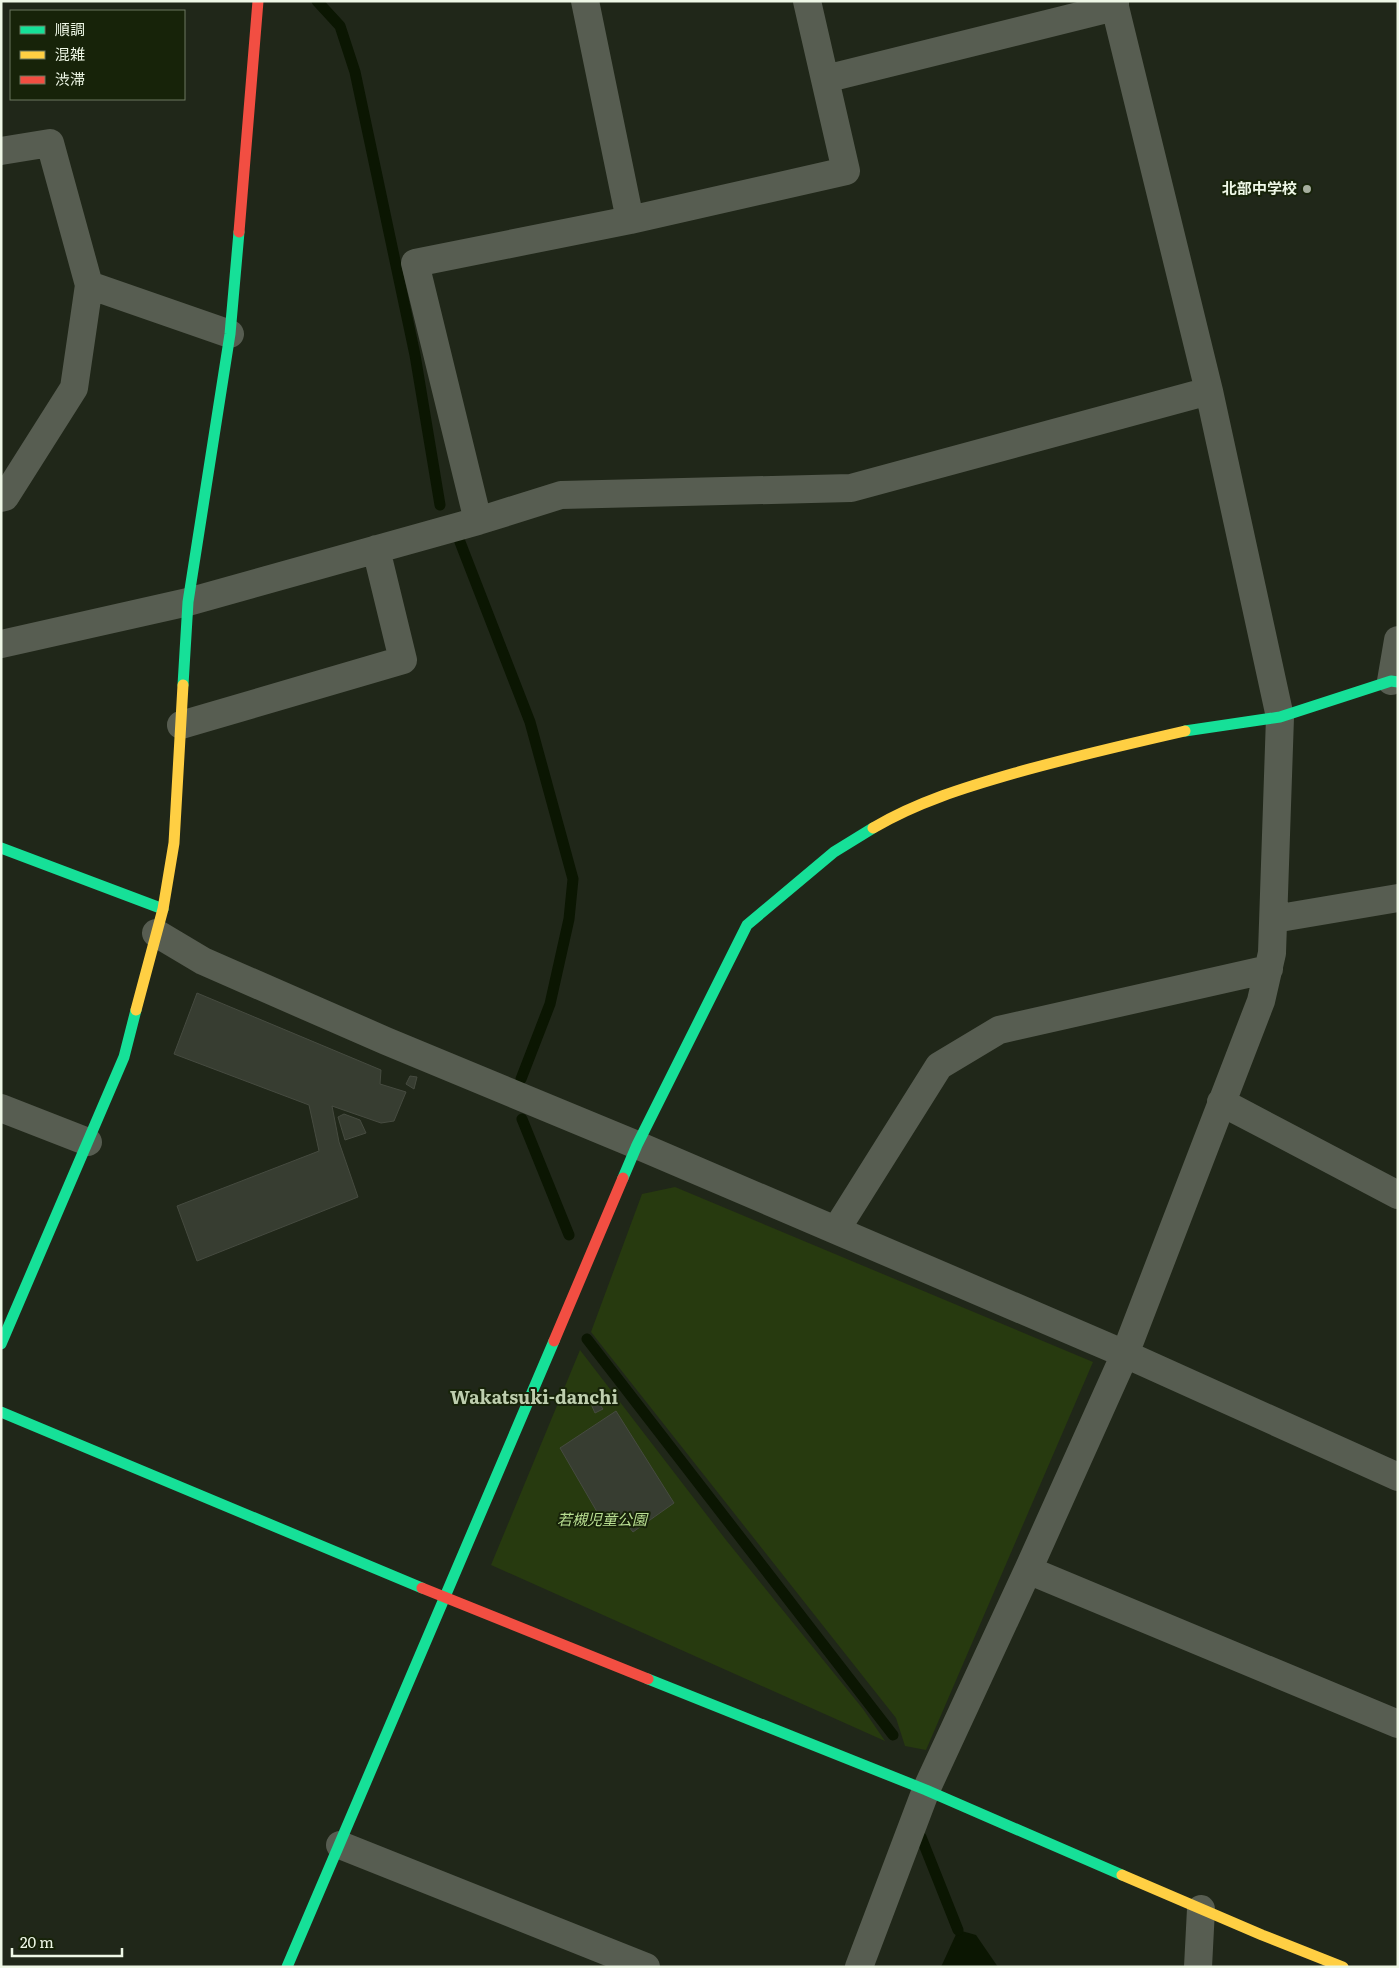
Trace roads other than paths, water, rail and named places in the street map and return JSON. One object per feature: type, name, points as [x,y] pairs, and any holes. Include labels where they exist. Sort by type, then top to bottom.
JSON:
[{"type":"street","points":[[1,1344],[124,1057],[160,921],[174,843],[188,602],[230,334],[258,1]]},
{"type":"street","points":[[585,1],[630,220]]},
{"type":"street","points":[[478,521],[415,263],[630,220],[846,172],[807,1]]},
{"type":"street","points":[[825,79],[1115,4],[1208,391],[1280,716],[1272,953],[1261,1001],[1124,1354],[1028,1570],[926,1790],[859,1967]]},
{"type":"street","points":[[1,151],[50,143],[89,285],[74,388],[4,497],[1,498]]},
{"type":"street","points":[[89,285],[230,334]]},
{"type":"street","points":[[1,644],[188,602],[478,521],[561,495],[851,488],[1208,391]]},
{"type":"street","points":[[181,725],[404,660],[376,549]]},
{"type":"street","points":[[287,1967],[446,1598],[637,1145],[747,925],[834,852],[888,820],[958,789],[1078,755],[1179,732],[1280,716],[1395,682],[1398,640]]},
{"type":"street","points":[[1,848],[160,921],[203,961],[386,1041],[637,1145],[1124,1354],[1398,1477]]},
{"type":"street","points":[[1274,919],[1398,898]]},
{"type":"street","points":[[836,1230],[939,1066],[999,1030],[1269,969]]},
{"type":"street","points":[[1221,1102],[1398,1195]]},
{"type":"street","points":[[1,1108],[88,1142]]},
{"type":"street","points":[[1,1412],[446,1598],[926,1790],[1262,1935],[1343,1967]]},
{"type":"street","points":[[1028,1570],[1398,1724]]},
{"type":"street","points":[[340,1845],[646,1967]]},
{"type":"street","points":[[1198,1967],[1201,1909]]},
{"type":"waterway","points":[[317,1],[340,26],[355,72],[415,355],[440,505]]},
{"type":"waterway","points":[[460,542],[530,722],[573,879],[569,919],[550,1004],[521,1079]]},
{"type":"waterway","points":[[522,1119],[569,1235]]},
{"type":"waterway","points":[[587,1339],[893,1735]]},
{"type":"waterway","points":[[921,1837],[958,1930]]},
{"type":"place","name":"北部中学校","points":[[1307,189]]},
{"type":"district","name":"Wakatsuki-danchi","points":[[534,1398]]},
{"type":"park label","name":"若槻児童公園","points":[[602,1520]]}]
